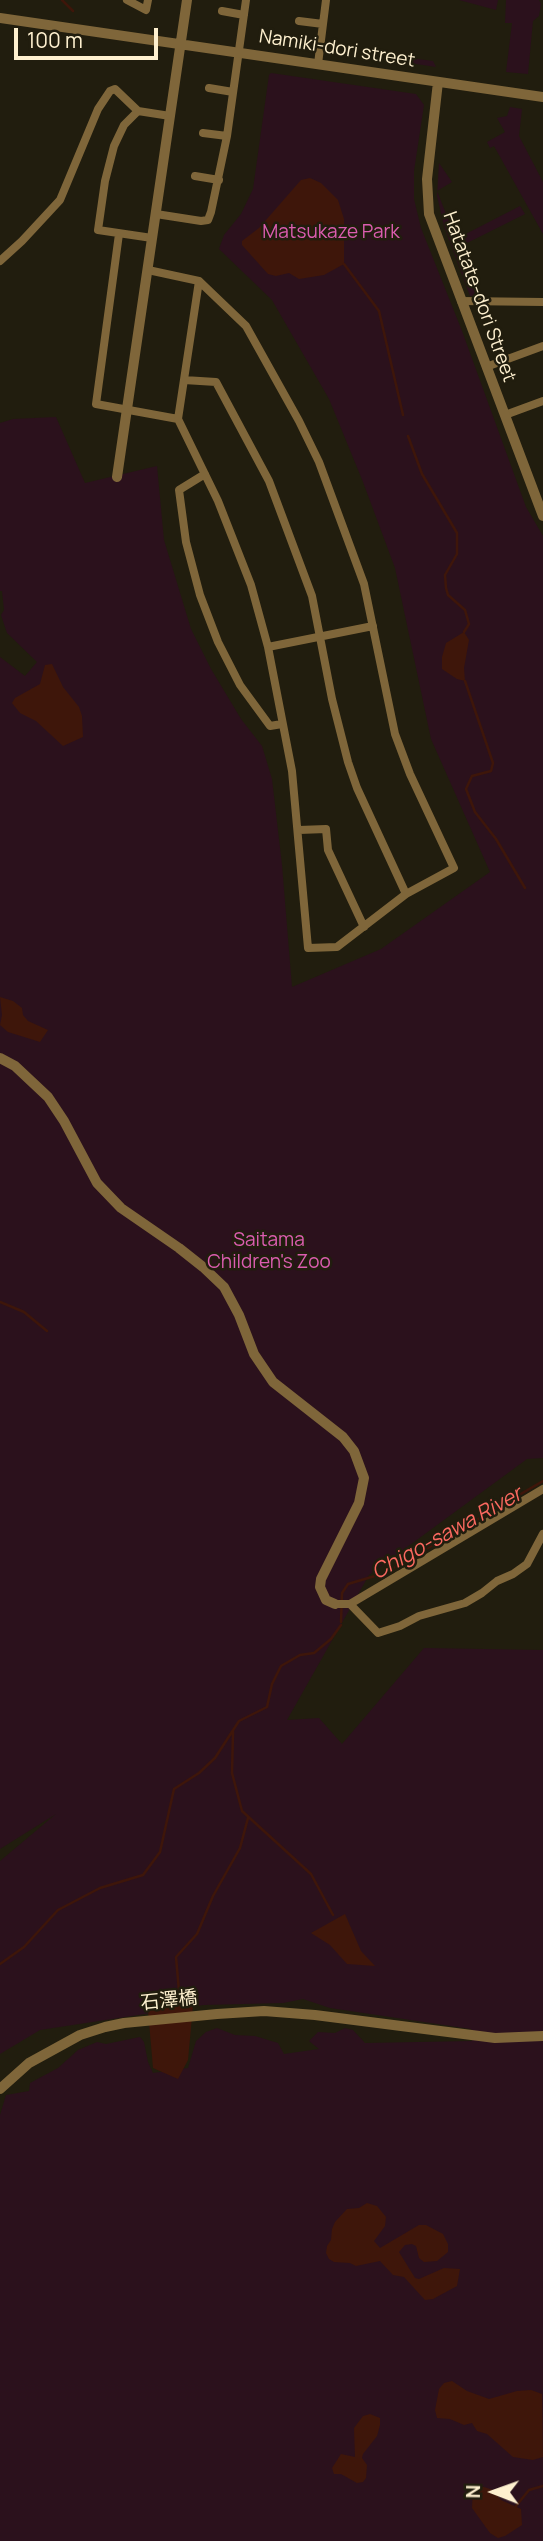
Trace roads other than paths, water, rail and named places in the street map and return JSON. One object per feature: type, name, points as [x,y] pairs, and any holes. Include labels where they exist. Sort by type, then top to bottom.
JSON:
[{"type":"street","points":[[127,0],[146,10],[148,0]]},
{"type":"street","points":[[117,477],[187,0]]},
{"type":"street","points":[[156,214],[208,220],[228,136],[246,0]]},
{"type":"street","points":[[318,64],[326,0]]},
{"type":"street","points":[[222,11],[244,15]]},
{"type":"street","name":"Namiki-dori street","points":[[0,18],[543,97]]},
{"type":"street","points":[[299,21],[323,24]]},
{"type":"street","name":"Hatatate-dori Street","points":[[438,82],[427,201],[434,230],[543,516]]},
{"type":"street","points":[[209,88],[233,92]]},
{"type":"street","points":[[0,261],[60,200],[98,109],[110,91],[115,89],[138,111],[170,116]]},
{"type":"street","points":[[138,111],[124,125],[114,146],[105,181],[98,230],[152,238]]},
{"type":"street","points":[[203,133],[228,136]]},
{"type":"street","points":[[195,176],[219,180]]},
{"type":"street","points":[[119,234],[96,404],[178,419]]},
{"type":"street","points":[[148,270],[199,281],[246,326],[299,421],[319,462],[355,554],[364,584],[395,734],[410,774],[454,868],[406,894],[337,947],[309,948],[292,771],[268,647],[251,585],[218,501],[178,419],[199,281]]},
{"type":"street","points":[[461,301],[543,302]]},
{"type":"street","points":[[486,368],[543,346]]},
{"type":"street","points":[[184,380],[216,382],[270,481],[312,596],[332,699],[348,762],[357,788],[406,894]]},
{"type":"street","points":[[505,415],[543,401]]},
{"type":"street","points":[[205,474],[179,490],[186,542],[200,595],[218,642],[240,685],[270,726],[282,724]]},
{"type":"street","points":[[268,647],[373,626]]},
{"type":"street","points":[[299,830],[326,829],[328,850],[364,927]]},
{"type":"street","points":[[0,1058],[15,1066],[48,1097],[97,1183],[121,1208],[179,1248],[224,1287],[239,1315],[254,1354],[274,1382],[343,1437],[354,1451],[364,1478],[359,1503],[321,1579],[323,1596],[329,1603],[344,1604],[543,1490]]},
{"type":"street","points":[[344,1604],[378,1633],[400,1626],[419,1616],[464,1602],[513,1574],[527,1564],[543,1534]]},
{"type":"street","name":"石澤橋","points":[[0,2090],[29,2063],[58,2046],[105,2026],[124,2023],[264,2011],[495,2038],[543,2036]]},
{"type":"waterway","points":[[62,0],[73,11]]},
{"type":"waterway","points":[[344,264],[379,311],[403,415]]},
{"type":"waterway","points":[[408,436],[422,474],[457,533],[457,554],[445,575],[448,595],[465,610],[469,624],[464,632]]},
{"type":"waterway","points":[[465,681],[493,763],[491,771],[472,776],[466,789],[475,812],[496,839],[525,888]]},
{"type":"waterway","points":[[0,1302],[24,1312],[47,1331]]},
{"type":"waterway","name":"Chigo-sawa River","points":[[341,1622],[342,1593],[348,1584],[385,1573],[543,1481]]},
{"type":"waterway","name":"Chigo-sawa River","points":[[0,1964],[24,1947],[58,1910],[100,1888],[143,1875],[160,1852],[174,1789],[199,1773],[215,1758],[239,1721],[267,1707],[272,1684],[281,1666],[300,1655],[314,1653],[331,1639],[341,1625]]},
{"type":"waterway","points":[[233,1732],[232,1773],[242,1811],[311,1874],[333,1915]]},
{"type":"waterway","points":[[179,1991],[176,1957],[197,1934],[213,1896],[240,1848],[248,1818]]},
{"type":"waterway","points":[[516,2506],[529,2490],[543,2486]]},
{"type":"park label","name":"Matsukaze Park","points":[[331,233]]},
{"type":"park label","name":"Saitama Children's Zoo","points":[[269,1252]]}]
